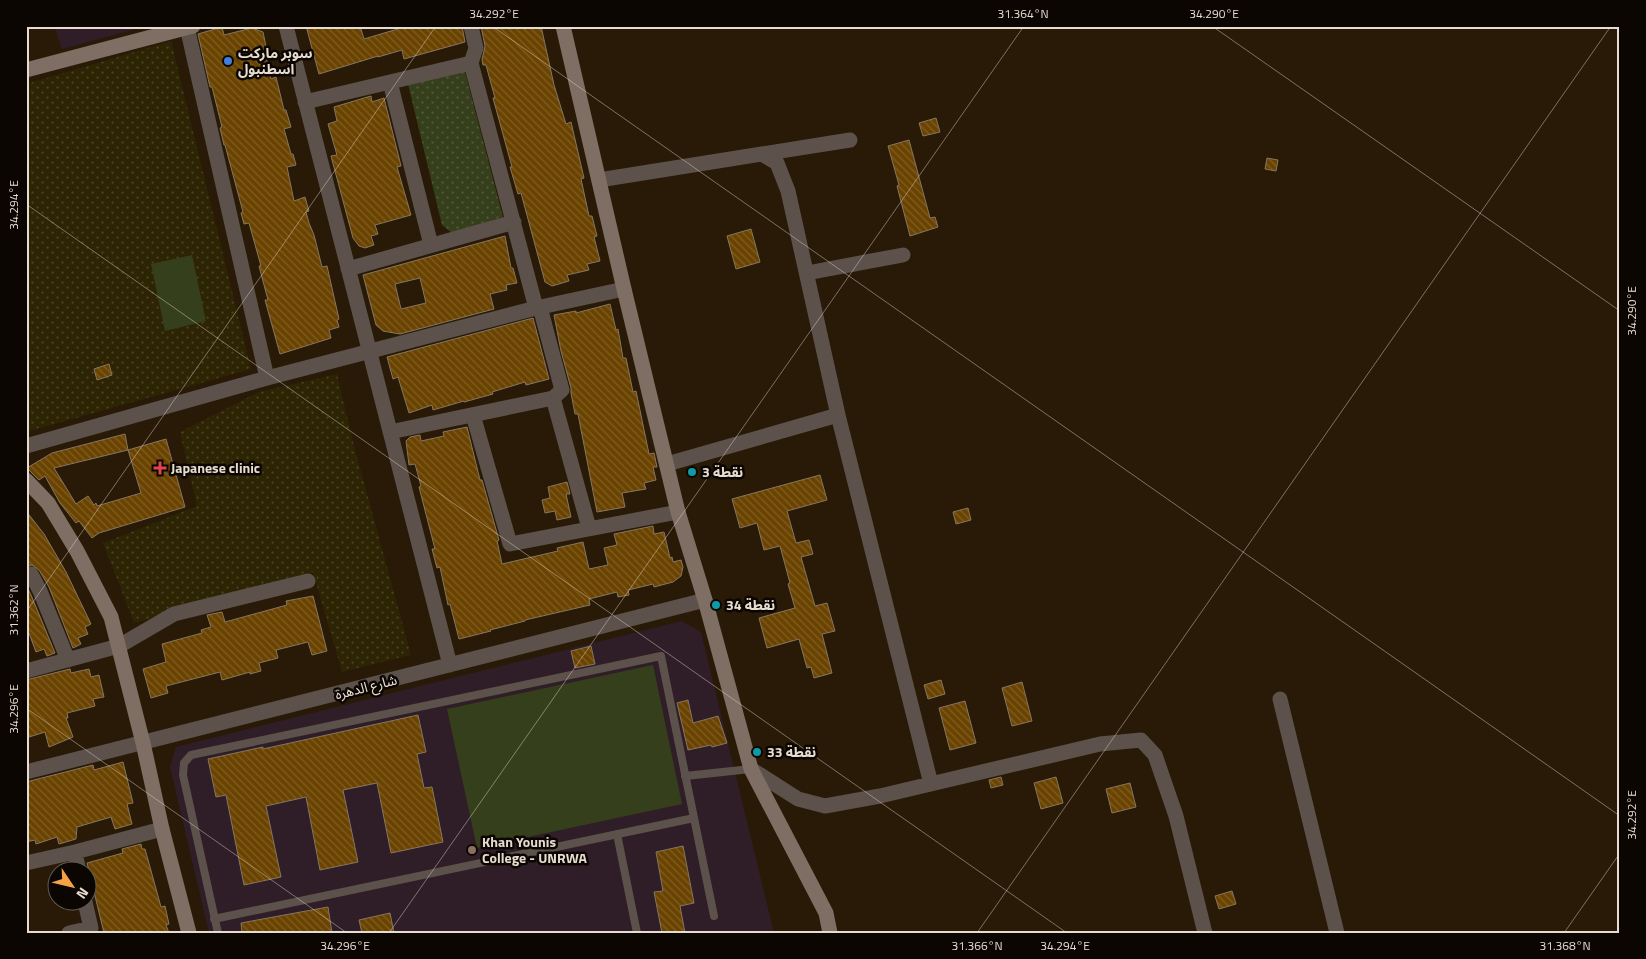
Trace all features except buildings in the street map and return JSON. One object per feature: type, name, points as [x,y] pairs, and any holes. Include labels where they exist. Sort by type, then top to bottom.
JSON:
[{"type":"street","points":[[286,26],[450,665]]},
{"type":"street","points":[[390,432],[553,398],[562,390],[471,63],[476,48],[471,26]]},
{"type":"street","points":[[563,26],[678,512],[705,600],[751,770],[826,913],[830,933]]},
{"type":"street","points":[[26,70],[190,27],[267,378]]},
{"type":"street","points":[[305,102],[471,63]]},
{"type":"street","points":[[390,82],[431,245]]},
{"type":"street","points":[[599,180],[850,140]]},
{"type":"street","points":[[762,154],[777,163],[788,191],[838,415],[931,784]]},
{"type":"street","points":[[348,269],[514,222]]},
{"type":"street","points":[[807,273],[902,255]]},
{"type":"street","points":[[26,446],[267,378],[538,308],[624,290]]},
{"type":"street","points":[[553,398],[589,528]]},
{"type":"street","points":[[473,415],[510,544],[678,512]]},
{"type":"street","points":[[667,464],[838,415]]},
{"type":"street","points":[[26,480],[48,503],[77,551],[111,617],[188,933]]},
{"type":"street","points":[[31,574],[40,591],[68,660]]},
{"type":"street","points":[[27,668],[68,660],[119,646],[174,614],[308,581]]},
{"type":"street","name":"شارع الدهرة","points":[[26,772],[705,600]]},
{"type":"street","points":[[1280,700],[1337,933]]},
{"type":"street","points":[[751,770],[798,799],[825,806],[880,796],[1100,744],[1141,740],[1154,754],[1176,816],[1205,933]]},
{"type":"street","points":[[26,863],[162,829]]},
{"type":"street","points":[[75,852],[77,862]]},
{"type":"street","points":[[69,933],[91,928],[87,912]]},
{"type":"lane","points":[[218,933],[183,775],[184,763],[191,755],[661,656],[714,916]]},
{"type":"lane","points":[[685,776],[751,770]]},
{"type":"lane","points":[[214,919],[694,818]]},
{"type":"lane","points":[[617,834],[637,933]]},
{"type":"shaded area","points":[[54,26],[147,26],[62,49]]},
{"type":"shaded area","name":"Khan Younis College - UNRWA","points":[[682,621],[701,632],[774,933],[209,933],[170,767],[176,747]]},
{"type":"green space","points":[[464,68],[503,217],[452,233],[442,225],[408,84]]},
{"type":"green space","points":[[192,255],[206,321],[165,331],[151,264]]},
{"type":"green space","points":[[653,665],[682,804],[477,848],[447,709]]},
{"type":"sand","points":[[171,41],[251,369],[26,432],[26,84]]},
{"type":"sand","points":[[337,374],[354,446],[411,655],[342,672],[313,572],[134,623],[103,543],[197,506],[180,432],[259,392]]},
{"type":"place","name":"سوبر ماركت اسطنبول","points":[[228,61]]},
{"type":"place","name":"Japanese clinic","points":[[160,468]]},
{"type":"place","name":"نقطة 3","points":[[692,472]]},
{"type":"place","name":"نقطة 34","points":[[716,605]]},
{"type":"place","name":"نقطة 33","points":[[757,752]]},
{"type":"place","name":"Khan Younis College - UNRWA","points":[[472,850]]}]
